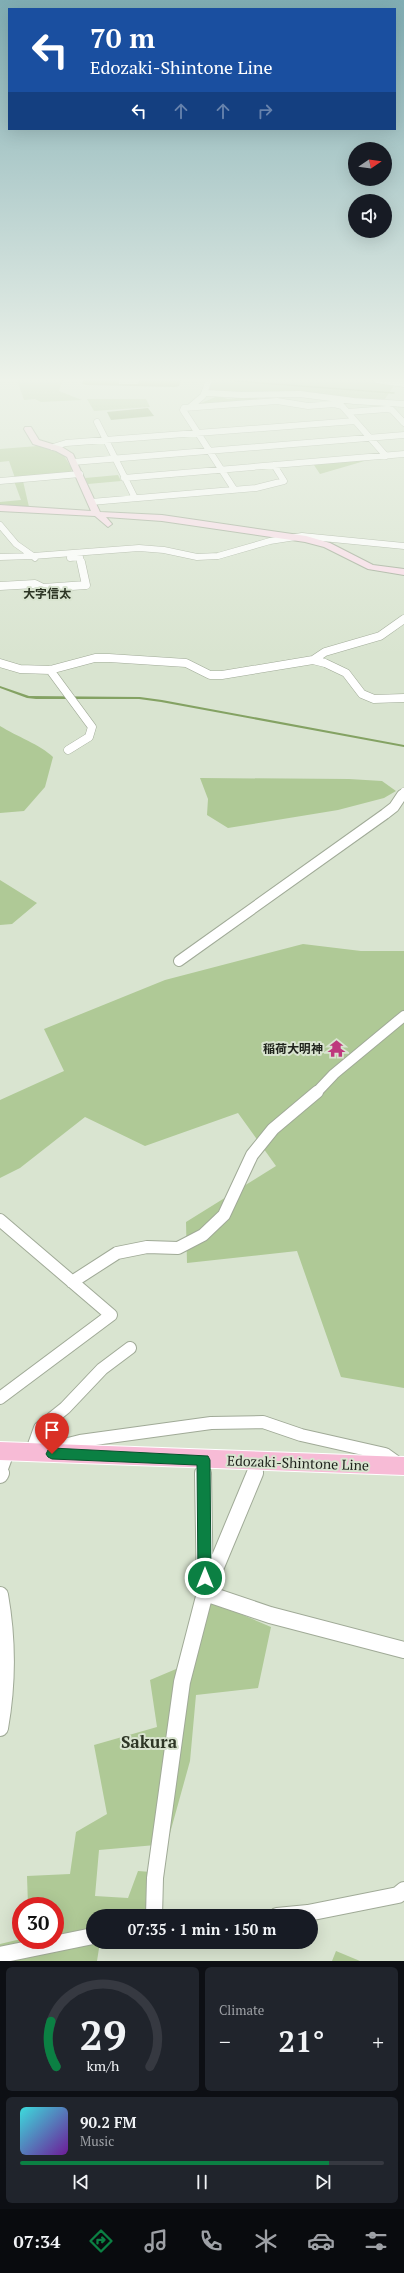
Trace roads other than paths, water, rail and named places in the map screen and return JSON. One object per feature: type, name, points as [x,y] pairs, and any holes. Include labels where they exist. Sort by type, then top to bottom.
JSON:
[{"type":"main road","name":"Edozaki-Shintone Line","points":[[4,1452],[403,1466]]},
{"type":"street","points":[[121,472],[135,498]]},
{"type":"street","points":[[124,478],[203,472]]},
{"type":"street","points":[[223,472],[234,489]]},
{"type":"street","points":[[91,502],[256,488],[284,481],[278,472]]},
{"type":"street","points":[[0,482],[80,474],[96,513],[108,524]]},
{"type":"street","points":[[0,508],[40,510],[45,516],[65,517],[75,512],[162,518],[288,537],[327,545],[371,567],[404,572]]},
{"type":"street","points":[[0,525],[16,544],[33,556],[35,560],[80,557],[88,555],[89,552]]},
{"type":"street","points":[[0,557],[139,548],[164,550],[197,557],[218,556],[288,537],[302,536],[347,539],[404,546]]},
{"type":"street","points":[[0,586],[35,584],[43,588],[86,585],[80,557]]},
{"type":"street","points":[[0,663],[20,669],[50,670],[95,658],[110,658],[186,663],[210,675],[222,675],[313,660],[326,652],[378,638],[404,619]]},
{"type":"street","points":[[313,660],[325,663],[346,673],[362,694],[374,699],[404,698]]},
{"type":"street","points":[[50,670],[92,727],[89,737],[68,750]]},
{"type":"street","points":[[179,961],[394,807],[404,792]]},
{"type":"street","points":[[72,1282],[117,1253],[147,1247],[178,1248],[203,1235],[224,1215],[252,1155],[273,1129],[292,1111],[313,1096],[334,1074],[404,1016]]},
{"type":"street","points":[[0,1220],[111,1315],[0,1398]]},
{"type":"street","points":[[130,1348],[102,1369],[65,1408],[40,1428],[34,1453],[80,1441],[211,1422],[263,1422],[301,1435],[385,1454],[403,1466]]},
{"type":"street","points":[[0,1476],[4,1452]]},
{"type":"street","points":[[203,1460],[205,1593]]},
{"type":"street","points":[[154,1909],[155,1878],[182,1682],[205,1593],[260,1462]]},
{"type":"street","points":[[205,1593],[270,1615],[404,1650]]},
{"type":"street","points":[[0,1596],[6,1626],[9,1663],[6,1696],[0,1728]]},
{"type":"street","points":[[318,1911],[402,1895]]},
{"type":"street","points":[[0,1955],[86,1937]]},
{"type":"place","name":"稲荷大明神","points":[[336,1049]]},
{"type":"district","name":"大字信太","points":[[47,594]]},
{"type":"district","name":"Sakura","points":[[149,1742]]}]
